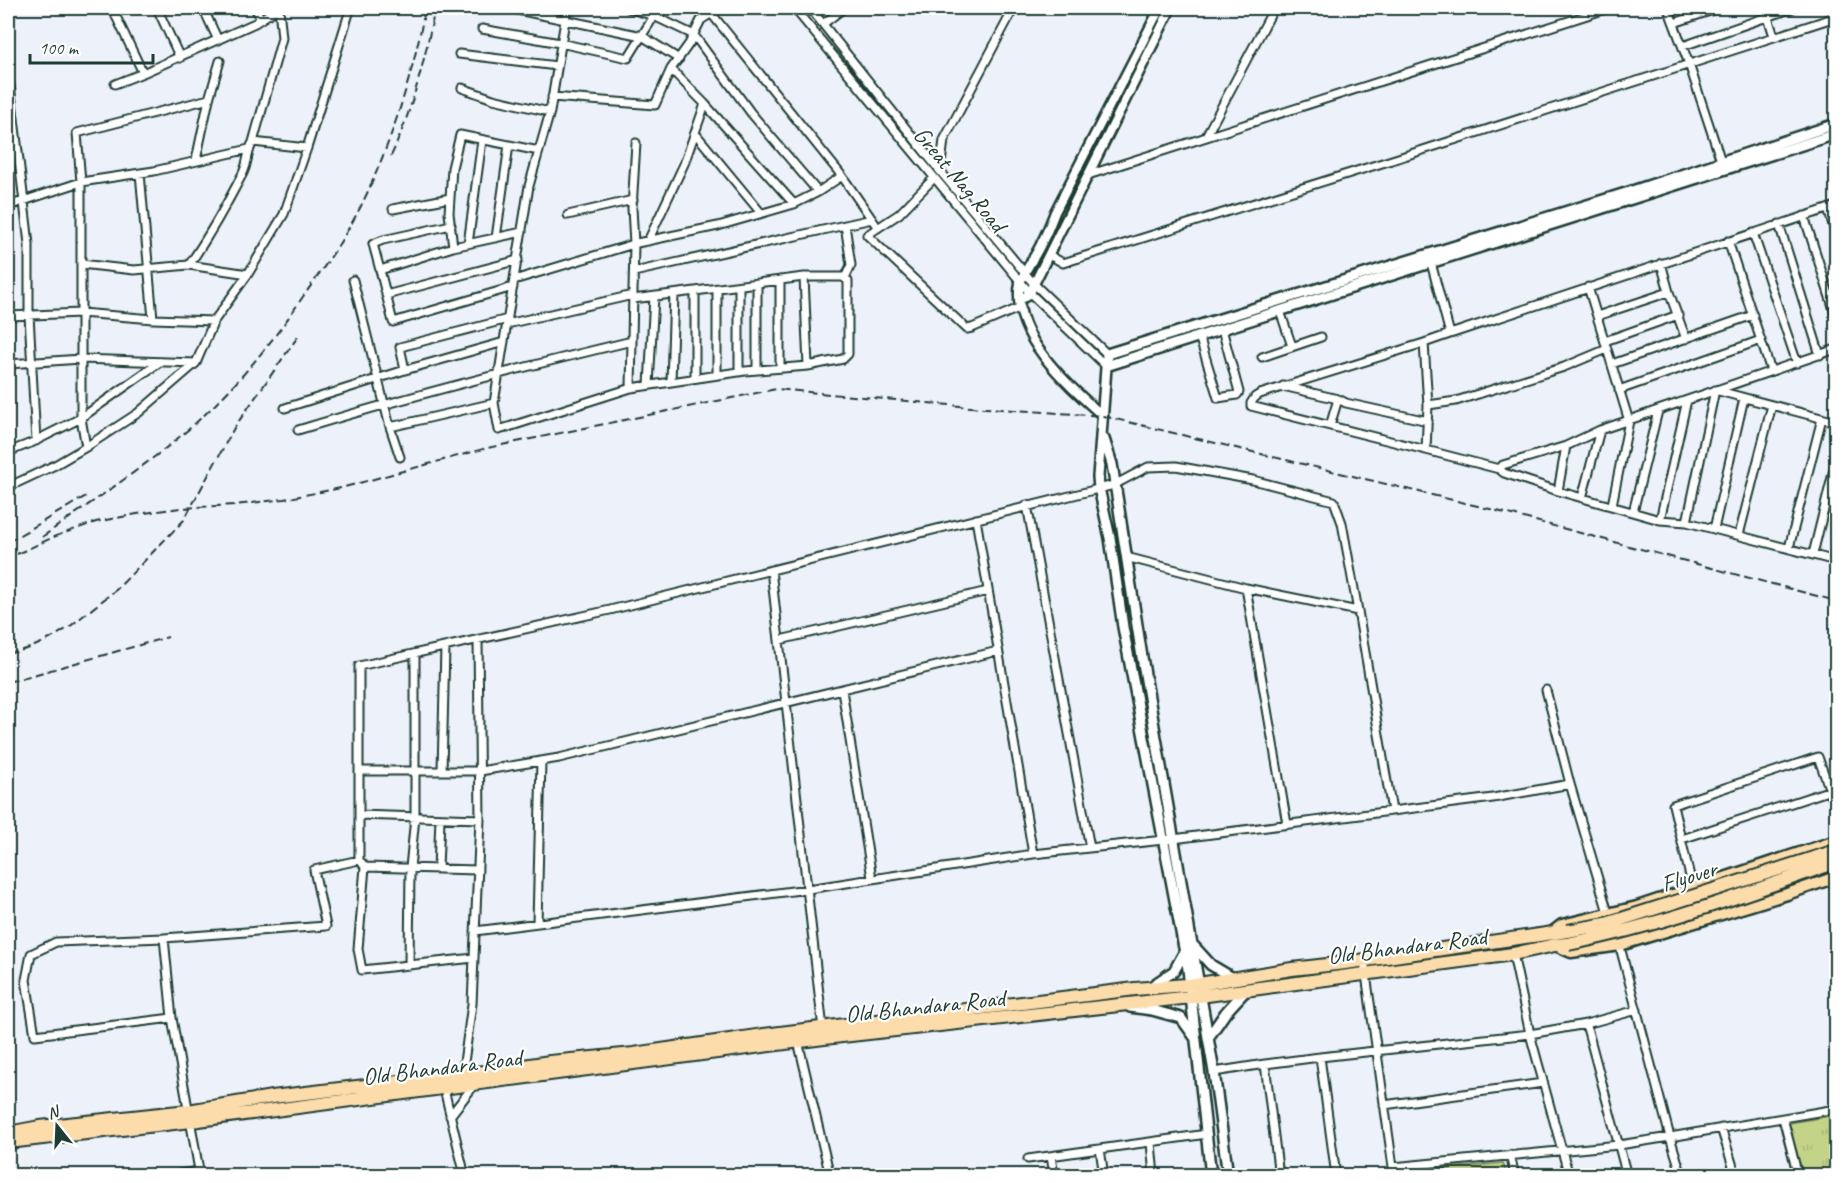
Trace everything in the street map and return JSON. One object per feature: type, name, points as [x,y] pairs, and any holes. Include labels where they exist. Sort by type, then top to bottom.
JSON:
[{"type":"highway","name":"Flyover","points":[[1561,938],[1836,851]]},
{"type":"highway","name":"Flyover","points":[[1561,938],[1609,936],[1836,862]]},
{"type":"highway","name":"Old Bhandara Road","points":[[10,1137],[190,1116],[442,1082],[462,1080],[475,1084],[823,1033],[1039,1008],[1117,1005],[1195,990],[1246,989],[1365,966],[1513,954],[1561,938]]},
{"type":"highway","points":[[1039,1008],[1149,988],[1195,990],[1233,978],[1292,969],[1365,966],[1561,938]]},
{"type":"highway","points":[[462,1080],[550,1062],[797,1037]]},
{"type":"main road","points":[[1106,366],[1280,311],[1721,160],[1836,124]]},
{"type":"main road","points":[[1233,978],[1188,947],[1162,840],[1123,627],[1110,538],[1099,488],[1107,354],[1836,134]]},
{"type":"main road","points":[[1773,143],[1777,153]]},
{"type":"main road","points":[[1102,434],[1112,464],[1173,839],[1195,990],[1208,1038],[1214,1072],[1228,1176]]},
{"type":"main road","points":[[1561,938],[1562,925],[1609,915],[1836,841]]},
{"type":"main road","name":"Old Bhandara Road","points":[[1561,938],[1571,952],[1620,945],[1836,877]]},
{"type":"main road","points":[[1149,988],[1174,971],[1188,947]]},
{"type":"main road","points":[[1208,1038],[1246,989]]},
{"type":"main road","points":[[1195,990],[1196,1039],[1211,1176]]},
{"type":"main road","points":[[1117,1005],[1152,1010],[1180,1018],[1196,1039]]},
{"type":"street","points":[[112,8],[143,73]]},
{"type":"street","points":[[157,8],[180,58]]},
{"type":"street","points":[[203,8],[218,40]]},
{"type":"street","points":[[255,8],[261,19]]},
{"type":"street","points":[[115,84],[180,58],[261,19],[278,8],[282,38],[245,170],[189,266]]},
{"type":"street","points":[[8,487],[55,465],[138,413],[196,363],[214,321],[248,274],[284,214],[307,148],[348,8]]},
{"type":"street","points":[[508,8],[642,36],[679,59]]},
{"type":"street","points":[[405,370],[400,347],[507,321],[633,297],[654,297],[804,278],[843,277],[848,281],[848,354],[843,359],[808,366],[739,372],[631,388],[499,430],[494,403],[507,321],[529,186],[550,112],[567,8]]},
{"type":"street","points":[[628,8],[654,16],[694,35],[751,113],[818,192]]},
{"type":"street","points":[[482,29],[628,58],[659,8]]},
{"type":"street","points":[[704,8],[711,13],[842,176],[878,228]]},
{"type":"street","points":[[552,97],[655,105],[671,69],[694,35],[701,20],[718,9],[768,8]]},
{"type":"street","name":"Great Nag Road","points":[[794,8],[1020,281],[1032,288],[1106,366]]},
{"type":"street","points":[[810,8],[940,171],[1026,273],[1032,288],[1107,354]]},
{"type":"street","points":[[823,24],[844,8]]},
{"type":"street","points":[[940,171],[944,140],[1014,8]]},
{"type":"street","points":[[1102,416],[1058,375],[1028,330],[1020,304],[1020,281],[1040,248],[1055,212],[1160,8]]},
{"type":"street","points":[[934,178],[899,214],[867,235],[967,329],[972,328],[1020,304],[1032,288],[1171,8]]},
{"type":"street","points":[[1206,136],[1274,8]]},
{"type":"street","points":[[1076,171],[1088,175],[1609,8]]},
{"type":"street","points":[[1668,8],[1721,160]]},
{"type":"street","points":[[1674,23],[1719,8]]},
{"type":"street","points":[[1765,8],[1774,36]]},
{"type":"street","points":[[1683,46],[1793,8]]},
{"type":"street","points":[[1040,248],[1063,263],[1395,159],[1836,16]]},
{"type":"street","points":[[459,54],[557,66]]},
{"type":"street","points":[[196,160],[209,99],[220,62]]},
{"type":"street","points":[[671,69],[794,204]]},
{"type":"street","points":[[10,85],[28,244],[29,315],[36,441]]},
{"type":"street","points":[[462,88],[493,99],[550,112]]},
{"type":"street","points":[[86,447],[81,418],[81,182],[77,133],[209,99]]},
{"type":"street","points":[[648,241],[684,164],[705,104]]},
{"type":"street","points":[[695,133],[760,213]]},
{"type":"street","points":[[453,247],[450,198],[452,168],[460,135],[539,151]]},
{"type":"street","points":[[468,244],[482,140]]},
{"type":"street","points":[[631,388],[633,200],[636,143]]},
{"type":"street","points":[[8,206],[81,182],[140,173],[251,145],[307,148]]},
{"type":"street","points":[[496,238],[509,145]]},
{"type":"street","points":[[140,173],[153,319]]},
{"type":"street","points":[[451,225],[373,244],[393,322],[634,244],[717,226],[794,204],[842,176]]},
{"type":"street","points":[[393,209],[450,198]]},
{"type":"street","points":[[568,215],[633,200]]},
{"type":"street","points":[[1836,206],[1424,343],[1283,386],[1255,397],[1251,404],[1251,406],[1499,469],[1504,473],[1558,491],[1660,520],[1688,522],[1836,561]]},
{"type":"street","points":[[1828,208],[1836,235]]},
{"type":"street","points":[[1804,216],[1836,316]]},
{"type":"street","points":[[634,272],[872,219]]},
{"type":"street","points":[[1779,224],[1820,355]]},
{"type":"street","points":[[845,225],[851,265],[845,278]]},
{"type":"street","points":[[380,270],[453,247],[522,231]]},
{"type":"street","points":[[1753,233],[1797,363]]},
{"type":"street","points":[[1728,241],[1772,371]]},
{"type":"street","points":[[1430,258],[1450,334]]},
{"type":"street","points":[[386,295],[518,260]]},
{"type":"street","points":[[1661,263],[1686,339]]},
{"type":"street","points":[[81,264],[134,270],[189,266],[248,274]]},
{"type":"street","points":[[804,278],[808,366]]},
{"type":"street","points":[[353,280],[390,427],[400,457]]},
{"type":"street","points":[[780,280],[780,368]]},
{"type":"street","points":[[757,284],[757,370]]},
{"type":"street","points":[[739,286],[739,372]]},
{"type":"street","points":[[1588,287],[1629,421],[1612,505]]},
{"type":"street","points":[[717,289],[717,375]]},
{"type":"street","points":[[695,291],[695,378]]},
{"type":"street","points":[[1597,316],[1669,292]]},
{"type":"street","points":[[671,382],[674,294]]},
{"type":"street","points":[[649,385],[654,297]]},
{"type":"street","points":[[1280,311],[1292,346]]},
{"type":"street","points":[[8,316],[81,313],[214,321]]},
{"type":"street","points":[[1428,405],[1456,401],[1564,367],[1606,345],[1678,315]]},
{"type":"street","points":[[1612,364],[1753,315]]},
{"type":"street","points":[[1199,336],[1218,398],[1237,395],[1239,392],[1222,329]]},
{"type":"street","points":[[1263,357],[1321,337]]},
{"type":"street","points":[[1619,390],[1761,340]]},
{"type":"street","points":[[297,430],[384,403],[499,372],[632,341]]},
{"type":"street","points":[[285,408],[504,342]]},
{"type":"street","points":[[1424,343],[1428,405],[1426,450]]},
{"type":"street","points":[[1499,469],[1503,465],[1566,446],[1600,430],[1836,349]]},
{"type":"street","points":[[8,364],[81,359],[196,363]]},
{"type":"street","points":[[8,452],[36,441],[81,418],[160,362]]},
{"type":"street","points":[[1283,386],[1428,421]]},
{"type":"street","points":[[1715,390],[1836,422]]},
{"type":"street","points":[[1688,522],[1715,390]]},
{"type":"street","points":[[1714,529],[1744,398]]},
{"type":"street","points":[[1330,426],[1338,399]]},
{"type":"street","points":[[1660,520],[1687,400]]},
{"type":"street","points":[[390,427],[494,403]]},
{"type":"street","points":[[1739,535],[1772,405]]},
{"type":"street","points":[[1633,512],[1658,411]]},
{"type":"street","points":[[1789,548],[1821,418]]},
{"type":"street","points":[[1582,498],[1600,430]]},
{"type":"street","points":[[1558,491],[1566,446]]},
{"type":"street","points":[[1813,554],[1836,460]]},
{"type":"street","points":[[474,958],[362,970],[358,949],[365,867],[359,860],[359,666],[610,610],[1114,485],[1148,467],[1176,466],[1253,480],[1334,501],[1342,522],[1392,811]]},
{"type":"street","points":[[1027,506],[1090,848]]},
{"type":"street","points":[[976,519],[1033,854]]},
{"type":"street","points":[[1126,557],[1246,588],[1358,611]]},
{"type":"street","points":[[771,570],[823,1033]]},
{"type":"street","points":[[1246,588],[1287,824]]},
{"type":"street","points":[[780,640],[988,591]]},
{"type":"street","points":[[462,1080],[472,1004],[480,819],[478,640]]},
{"type":"street","points":[[442,771],[445,647]]},
{"type":"street","points":[[359,771],[480,771],[541,761],[998,651]]},
{"type":"street","points":[[409,965],[411,868],[415,817],[415,654]]},
{"type":"street","points":[[842,690],[872,878]]},
{"type":"street","points":[[1546,690],[1570,784],[1620,945],[1682,1176]]},
{"type":"street","points":[[1693,889],[1673,805],[1818,757],[1836,807]]},
{"type":"street","points":[[537,923],[541,761]]},
{"type":"street","points":[[475,931],[808,889],[1033,854],[1173,839],[1493,798],[1570,784]]},
{"type":"street","points":[[1682,839],[1831,790]]},
{"type":"street","points":[[359,815],[480,819]]},
{"type":"street","points":[[438,869],[440,818]]},
{"type":"street","points":[[172,1018],[35,1035],[26,980],[31,954],[56,942],[164,938],[326,926],[314,870],[359,860]]},
{"type":"street","points":[[365,867],[478,870]]},
{"type":"street","points":[[164,938],[172,1018],[200,1174],[167,1176]]},
{"type":"street","points":[[1513,954],[1530,1034],[1569,1176]]},
{"type":"street","points":[[1365,966],[1394,1176]]},
{"type":"street","points":[[1214,1072],[1376,1050],[1530,1034],[1586,1024],[1637,1010]]},
{"type":"street","points":[[1586,1024],[1627,1176]]},
{"type":"street","points":[[797,1037],[830,1176]]},
{"type":"street","points":[[1320,1057],[1336,1176]]},
{"type":"street","points":[[1265,1064],[1279,1176]]},
{"type":"street","points":[[442,1082],[465,1176]]},
{"type":"street","points":[[1384,1105],[1543,1083]]},
{"type":"street","points":[[450,1116],[475,1084]]},
{"type":"street","points":[[1393,1167],[1619,1145],[1836,1109]]},
{"type":"street","points":[[1783,1118],[1798,1176]]},
{"type":"street","points":[[1721,1128],[1736,1176]]},
{"type":"street","points":[[1028,1159],[1207,1134]]},
{"type":"street","points":[[1150,1143],[1154,1176]]},
{"type":"street","points":[[1100,1149],[1104,1176]]},
{"type":"street","points":[[1510,1155],[1515,1176]]},
{"type":"street","points":[[1051,1156],[1054,1176]]},
{"type":"green space","points":[[1836,1115],[1836,1170],[1818,1175],[1803,1175],[1789,1123]]},
{"type":"green space","points":[[1503,1163],[1507,1175],[1401,1176],[1400,1173]]},
{"type":"railway","points":[[42,537],[135,471],[189,429],[235,384],[290,316],[340,242],[372,183],[400,109],[425,8]]},
{"type":"railway","points":[[391,156],[418,83],[435,8]]},
{"type":"railway","points":[[8,654],[30,648],[68,628],[117,589],[184,520],[234,428],[299,335]]},
{"type":"railway","points":[[17,554],[56,536],[96,522],[180,508],[284,499],[341,488],[487,448],[776,389],[971,407],[1103,416],[1490,509],[1836,601]]},
{"type":"railway","points":[[8,542],[88,495]]},
{"type":"railway","points":[[8,682],[168,637]]}]
